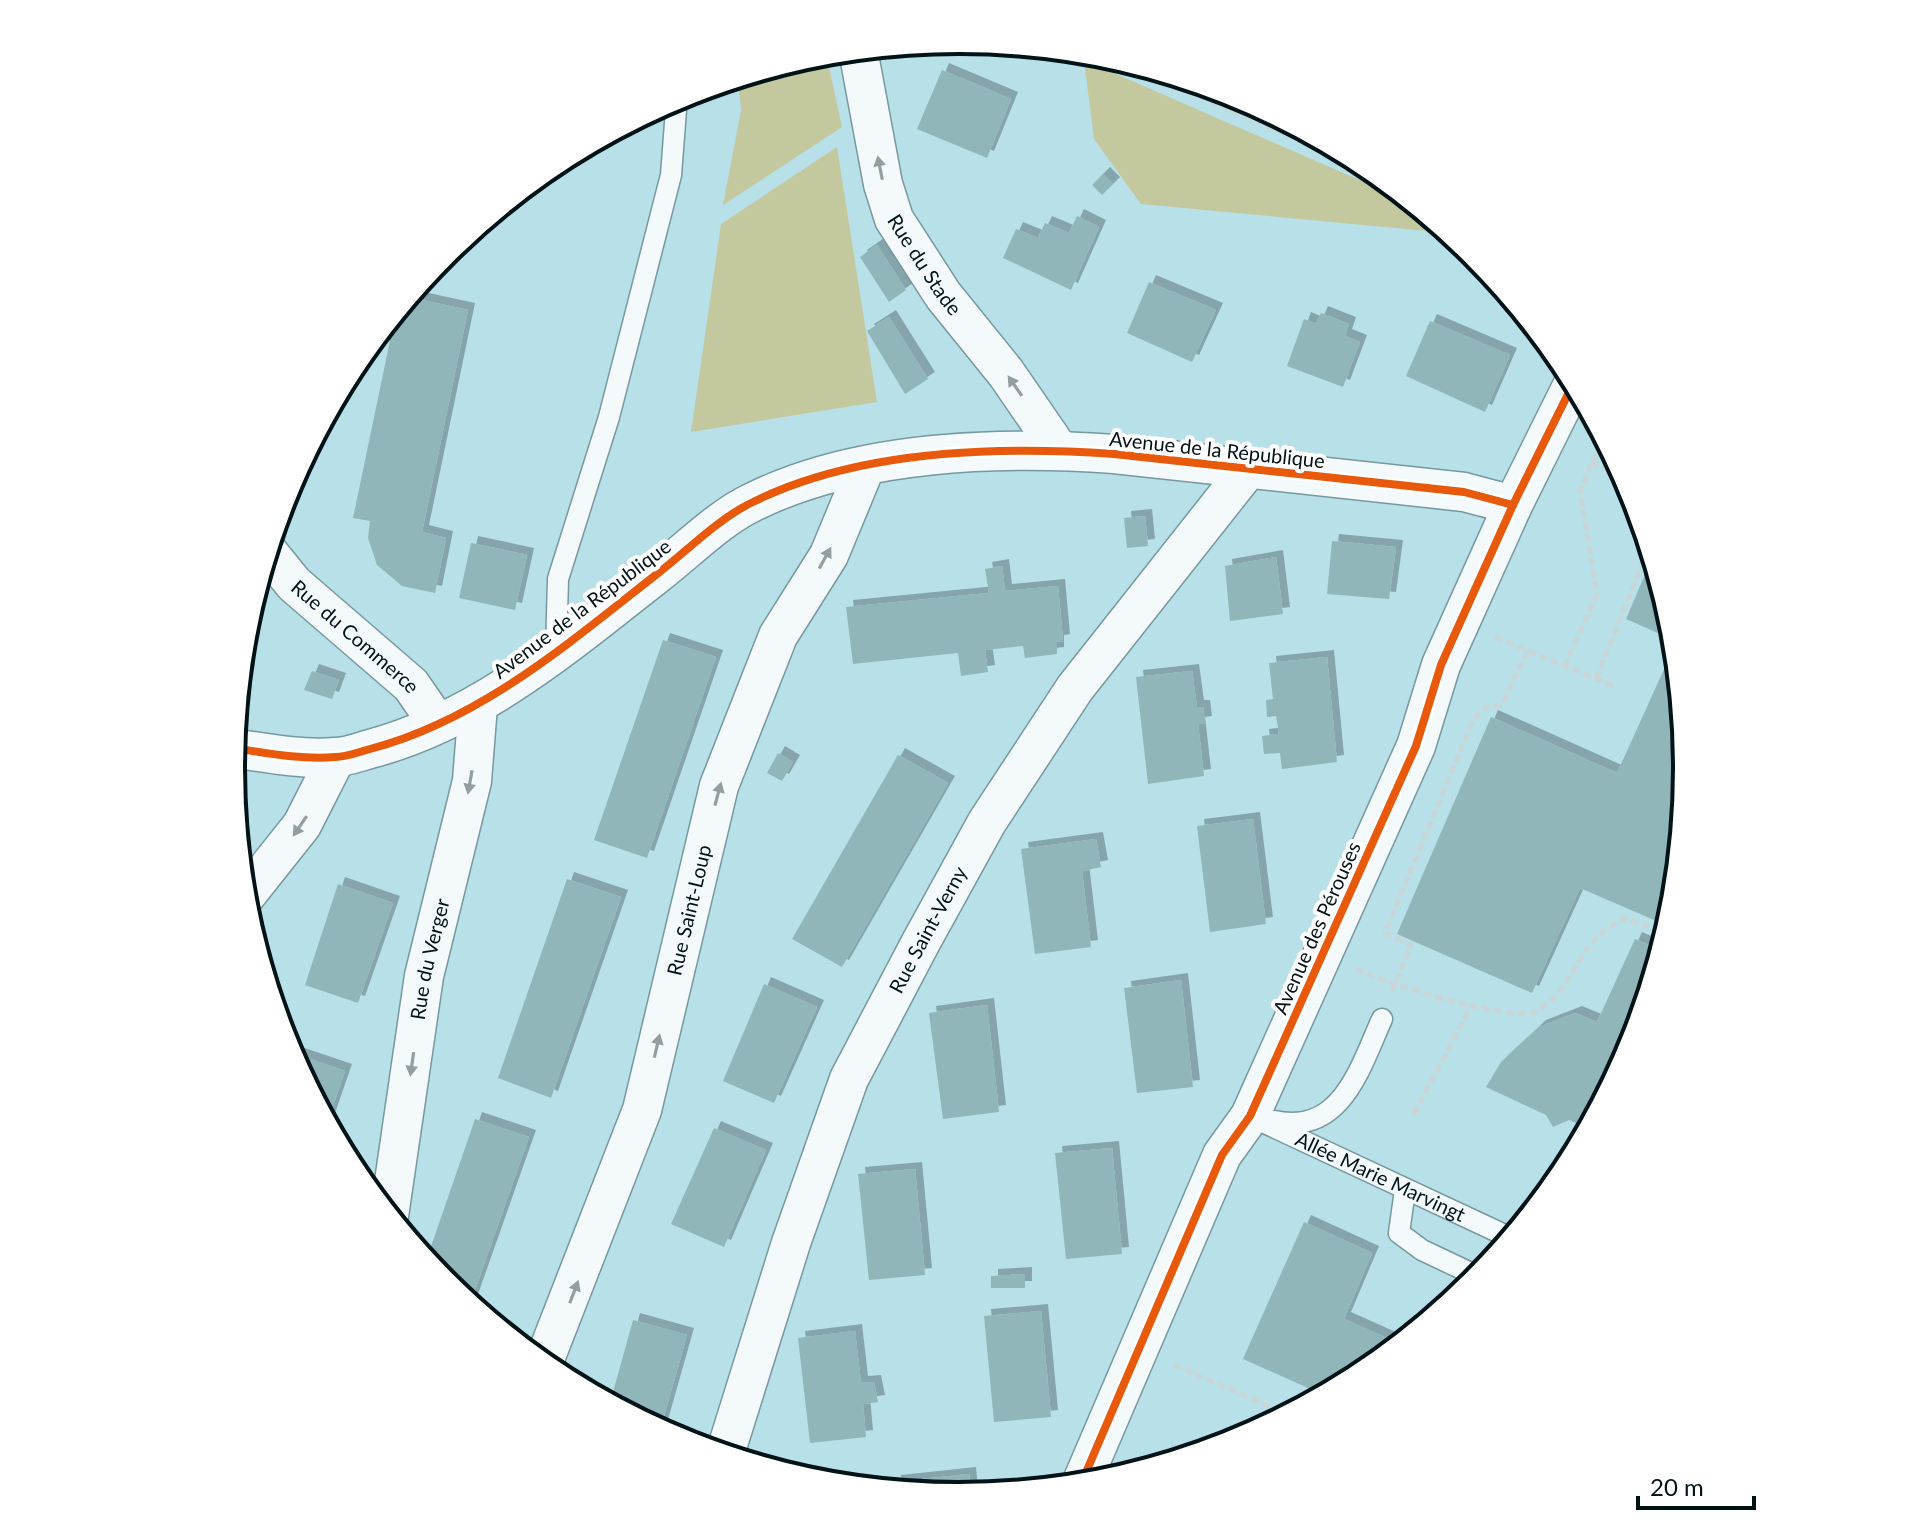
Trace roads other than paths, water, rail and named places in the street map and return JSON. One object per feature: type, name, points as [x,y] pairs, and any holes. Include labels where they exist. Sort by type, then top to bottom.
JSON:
[{"type":"street","name":"Rue du Stade","points":[[860,61],[883,184],[894,219],[943,295],[1006,373],[1059,450]]},
{"type":"street","name":"Avenue des Pérouses","points":[[1087,1470],[1222,1155],[1250,1116],[1416,746],[1441,665],[1513,505],[1567,395]]},
{"type":"street","name":"Avenue de la République","points":[[246,749],[336,758],[404,740],[478,705],[556,651],[750,503],[796,483],[939,453],[1059,450],[1464,492],[1513,505]]},
{"type":"street","name":"Rue Saint-Loup","points":[[548,1352],[642,1110],[719,786],[778,636],[829,555],[865,468]]},
{"type":"street","name":"Rue Saint-Verny","points":[[728,1444],[791,1243],[849,1079],[921,942],[987,822],[1075,688],[1248,469]]},
{"type":"street","name":"Rue du Commerce","points":[[276,561],[294,584],[411,685],[438,724]]},
{"type":"street","name":"Rue du Verger","points":[[391,1201],[424,976],[472,781],[478,705]]},
{"type":"street","points":[[255,884],[302,825],[336,758]]},
{"type":"lane","points":[[556,651],[558,579],[609,417],[671,175],[676,113]]},
{"type":"lane","points":[[1250,1116],[1294,1126],[1327,1114],[1352,1086],[1382,1019]]},
{"type":"lane","name":"Allée Marie Marvingt","points":[[1250,1116],[1501,1233]]},
{"type":"lane","points":[[1405,1190],[1399,1233],[1422,1250],[1466,1271]]}]
